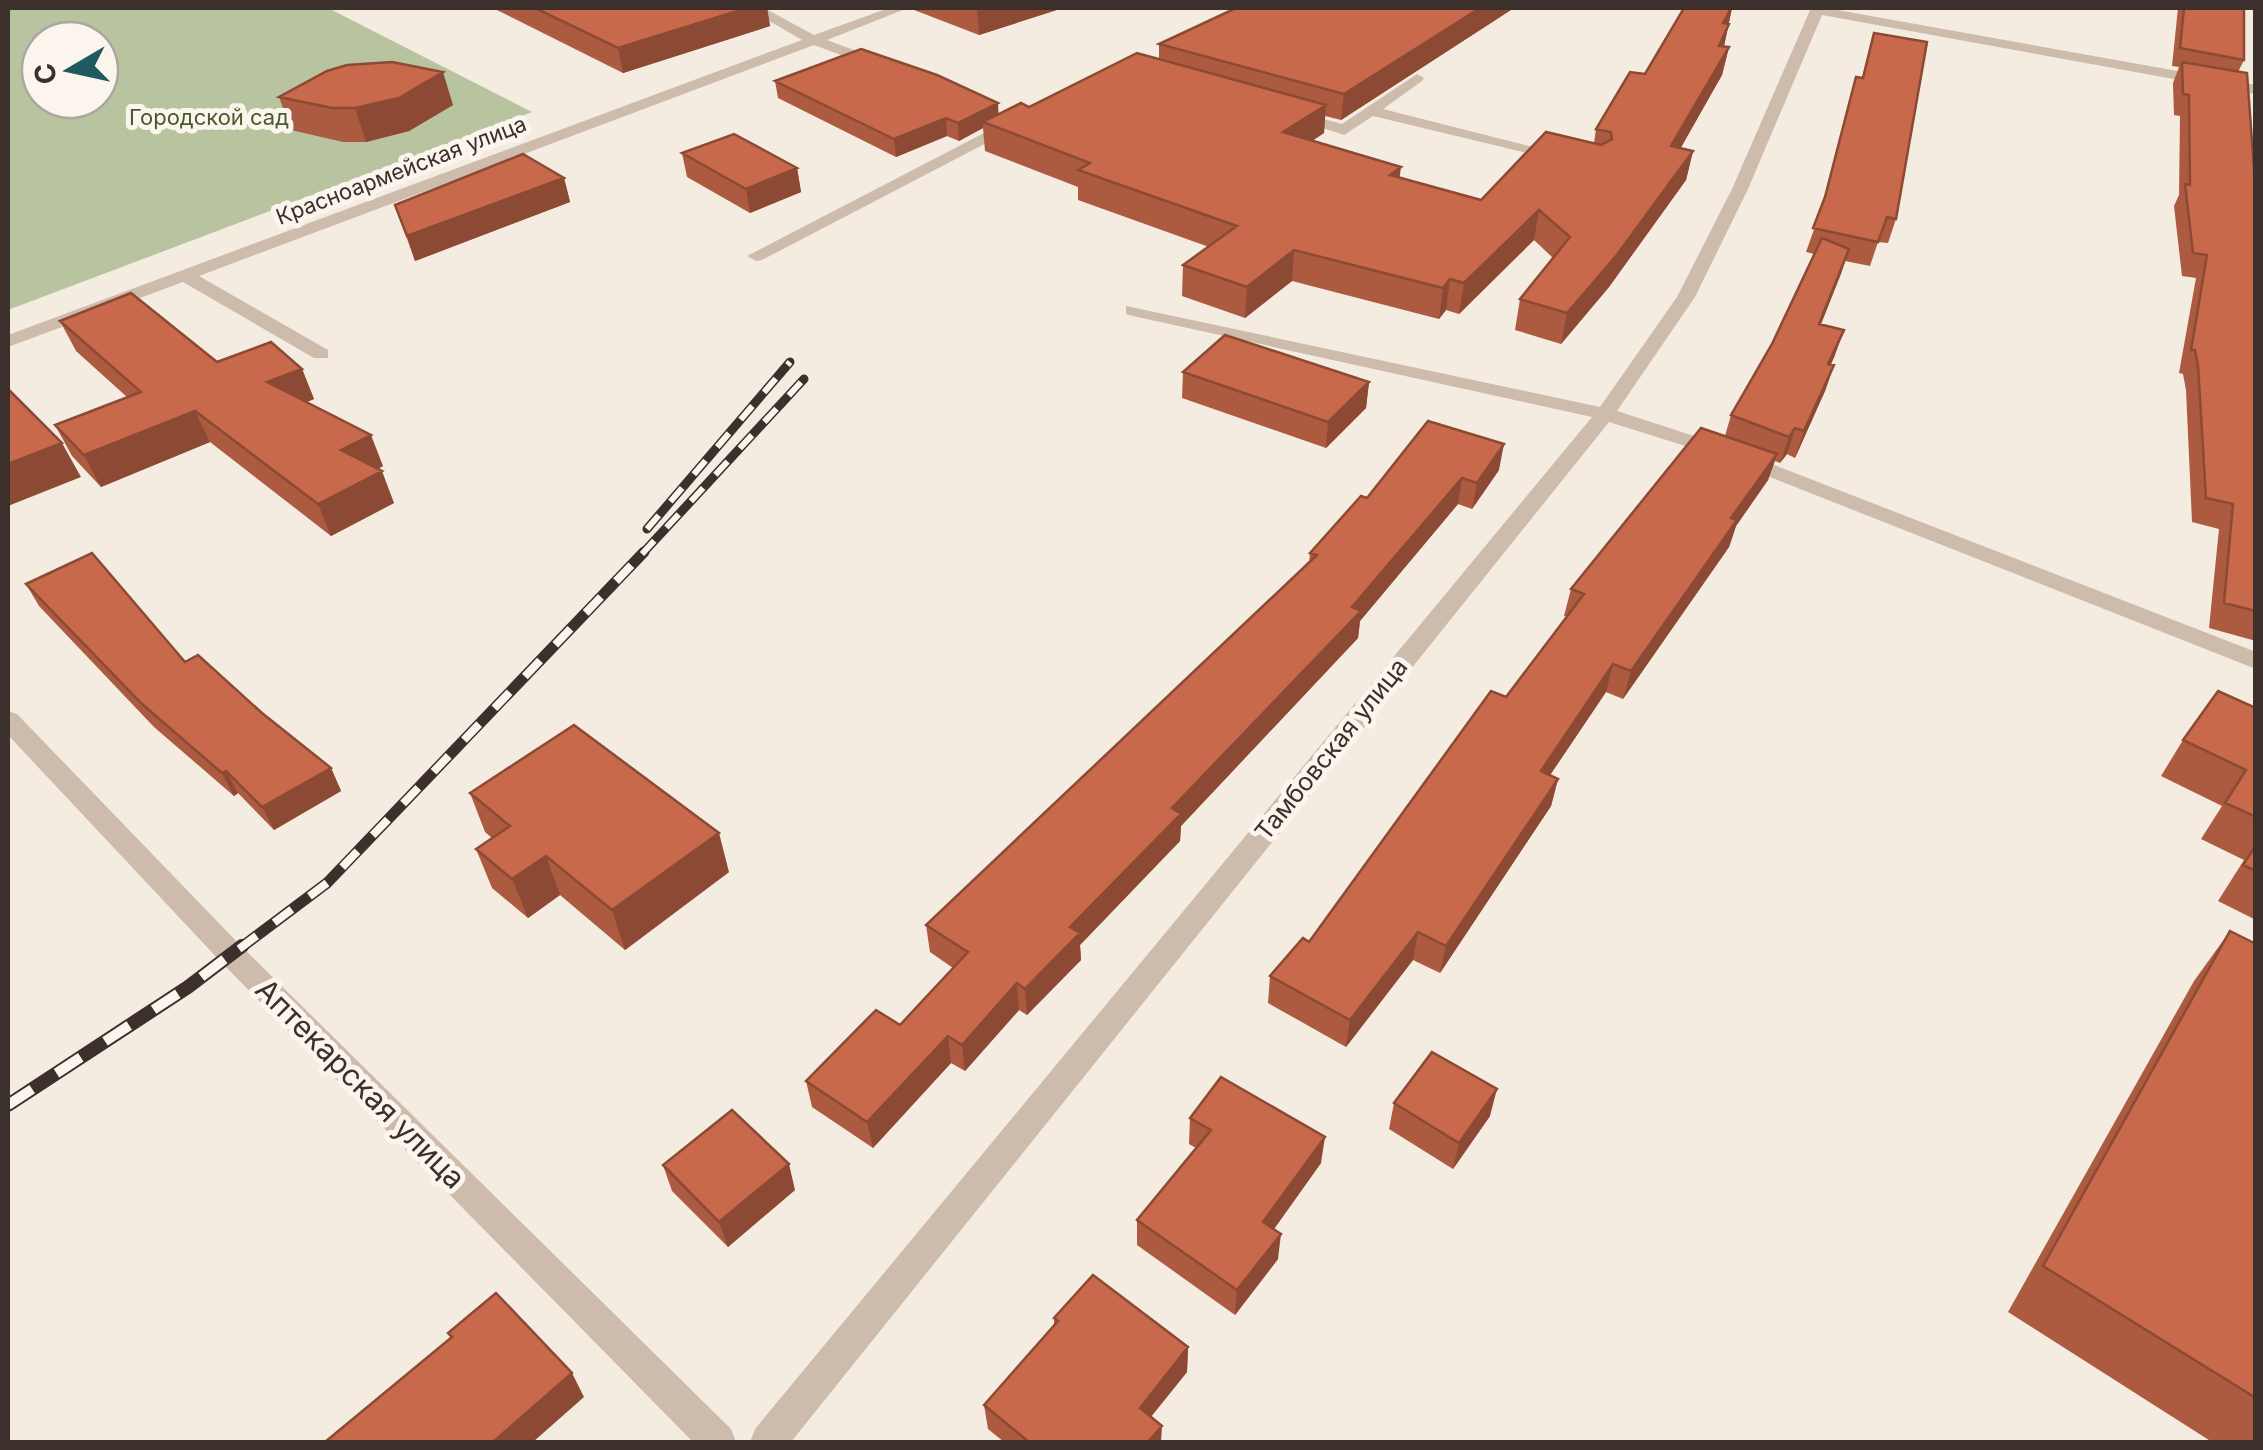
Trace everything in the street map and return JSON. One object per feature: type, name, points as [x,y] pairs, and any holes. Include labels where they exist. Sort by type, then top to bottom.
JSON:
[{"type":"street","points":[[754,8],[800,30],[810,40],[897,70]]},
{"type":"street","name":"Красноармейская улица","points":[[8,341],[901,8]]},
{"type":"street","points":[[1818,9],[2256,90]]},
{"type":"street","name":"Тамбовская улица","points":[[768,1442],[1604,414],[1686,297],[1740,189],[1818,9]]},
{"type":"street","points":[[1271,110],[1344,130],[1417,78]]},
{"type":"street","points":[[756,256],[1029,115],[1013,109]]},
{"type":"street","points":[[1370,111],[1577,160]]},
{"type":"street","points":[[184,275],[320,354]]},
{"type":"street","points":[[1133,310],[1604,414],[1721,451],[2256,661]]},
{"type":"street","name":"Аптекарская улица","points":[[8,720],[231,954],[718,1442]]},
{"type":"green space","name":"Городской сад","points":[[8,8],[328,8],[532,112],[8,310]]},
{"type":"building","points":[[535,8],[747,8],[618,48]]},
{"type":"building","points":[[1236,8],[1480,8],[1344,94],[1159,44]]},
{"type":"building","points":[[1684,8],[1731,8],[1723,23],[1729,24],[1719,46],[1729,47],[1671,146],[1693,151],[1616,256],[1567,313],[1520,299],[1570,237],[1539,210],[1464,283],[1450,279],[1443,288],[1294,250],[1247,287],[1183,265],[1237,226],[1078,170],[1090,163],[983,122],[1021,103],[1029,107],[1137,53],[1326,105],[1283,132],[1401,167],[1390,175],[1481,200],[1546,132],[1601,145],[1612,139],[1611,132],[1596,129],[1630,72],[1645,74]]},
{"type":"building","points":[[2184,8],[2244,8],[2244,60],[2180,48]]},
{"type":"building","points":[[1874,33],[1927,42],[1896,219],[1887,217],[1878,242],[1813,228],[1825,197],[1856,77],[1863,78]]},
{"type":"building","points":[[861,49],[937,75],[998,103],[958,123],[946,118],[894,139],[775,81]]},
{"type":"building","points":[[392,62],[443,72],[399,98],[355,108],[332,108],[279,97],[327,71],[347,65]]},
{"type":"building","points":[[2182,62],[2247,73],[2256,254],[2256,611],[2224,603],[2233,504],[2206,498],[2198,366],[2195,350],[2191,350],[2207,255],[2193,253],[2185,184],[2190,185],[2189,95],[2183,94]]},
{"type":"building","points":[[734,134],[797,168],[746,189],[682,153]]},
{"type":"building","points":[[523,154],[564,178],[407,236],[395,205]]},
{"type":"building","points":[[1822,238],[1849,249],[1819,324],[1844,330],[1828,364],[1834,365],[1804,431],[1795,428],[1789,437],[1731,415],[1772,344]]},
{"type":"building","points":[[131,293],[217,362],[271,342],[302,369],[267,382],[371,435],[341,450],[382,471],[318,504],[195,411],[84,455],[55,425],[141,392],[60,321]]},
{"type":"building","points":[[1225,335],[1369,382],[1328,422],[1183,372]]},
{"type":"building","points":[[8,389],[62,443],[8,464]]},
{"type":"building","points":[[1428,421],[1504,444],[1477,483],[1462,478],[1352,607],[1361,611],[1172,808],[1181,814],[1070,927],[1080,933],[1025,989],[1017,983],[962,1045],[948,1036],[867,1122],[806,1081],[876,1010],[900,1025],[968,952],[926,925],[1317,555],[1310,553],[1361,496],[1367,498]]},
{"type":"building","points":[[1701,428],[1777,454],[1731,518],[1737,520],[1631,671],[1613,664],[1541,771],[1558,779],[1446,946],[1418,932],[1350,1020],[1270,976],[1303,938],[1309,942],[1491,691],[1506,697],[1584,594],[1571,589]]},
{"type":"building","points":[[92,553],[185,662],[198,655],[331,768],[262,807],[226,771],[222,773],[142,704],[26,584]]},
{"type":"building","points":[[2218,691],[2256,708],[2256,817],[2225,803],[2246,770],[2183,740]]},
{"type":"building","points":[[574,725],[719,833],[612,910],[546,856],[512,879],[476,849],[510,826],[470,793]]},
{"type":"building","points":[[2256,845],[2256,871],[2243,865]]},
{"type":"building","points":[[2230,931],[2256,944],[2256,1398],[2043,1266]]},
{"type":"building","points":[[1432,1052],[1497,1089],[1459,1143],[1394,1103]]},
{"type":"building","points":[[1221,1077],[1325,1137],[1263,1222],[1281,1234],[1237,1290],[1137,1220],[1211,1130],[1190,1118]]},
{"type":"building","points":[[732,1110],[789,1164],[719,1222],[663,1165]]},
{"type":"building","points":[[1093,1275],[1188,1347],[1140,1408],[1162,1426],[1148,1442],[1029,1442],[984,1405]]},
{"type":"building","points":[[496,1293],[572,1373],[493,1442],[325,1442],[452,1337],[448,1333]]},
{"type":"railway","points":[[647,529],[790,362]]},
{"type":"railway","points":[[642,554],[804,379]]},
{"type":"railway","points":[[239,949],[327,883],[644,552]]},
{"type":"railway","points":[[8,1105],[188,987],[242,946]]}]
